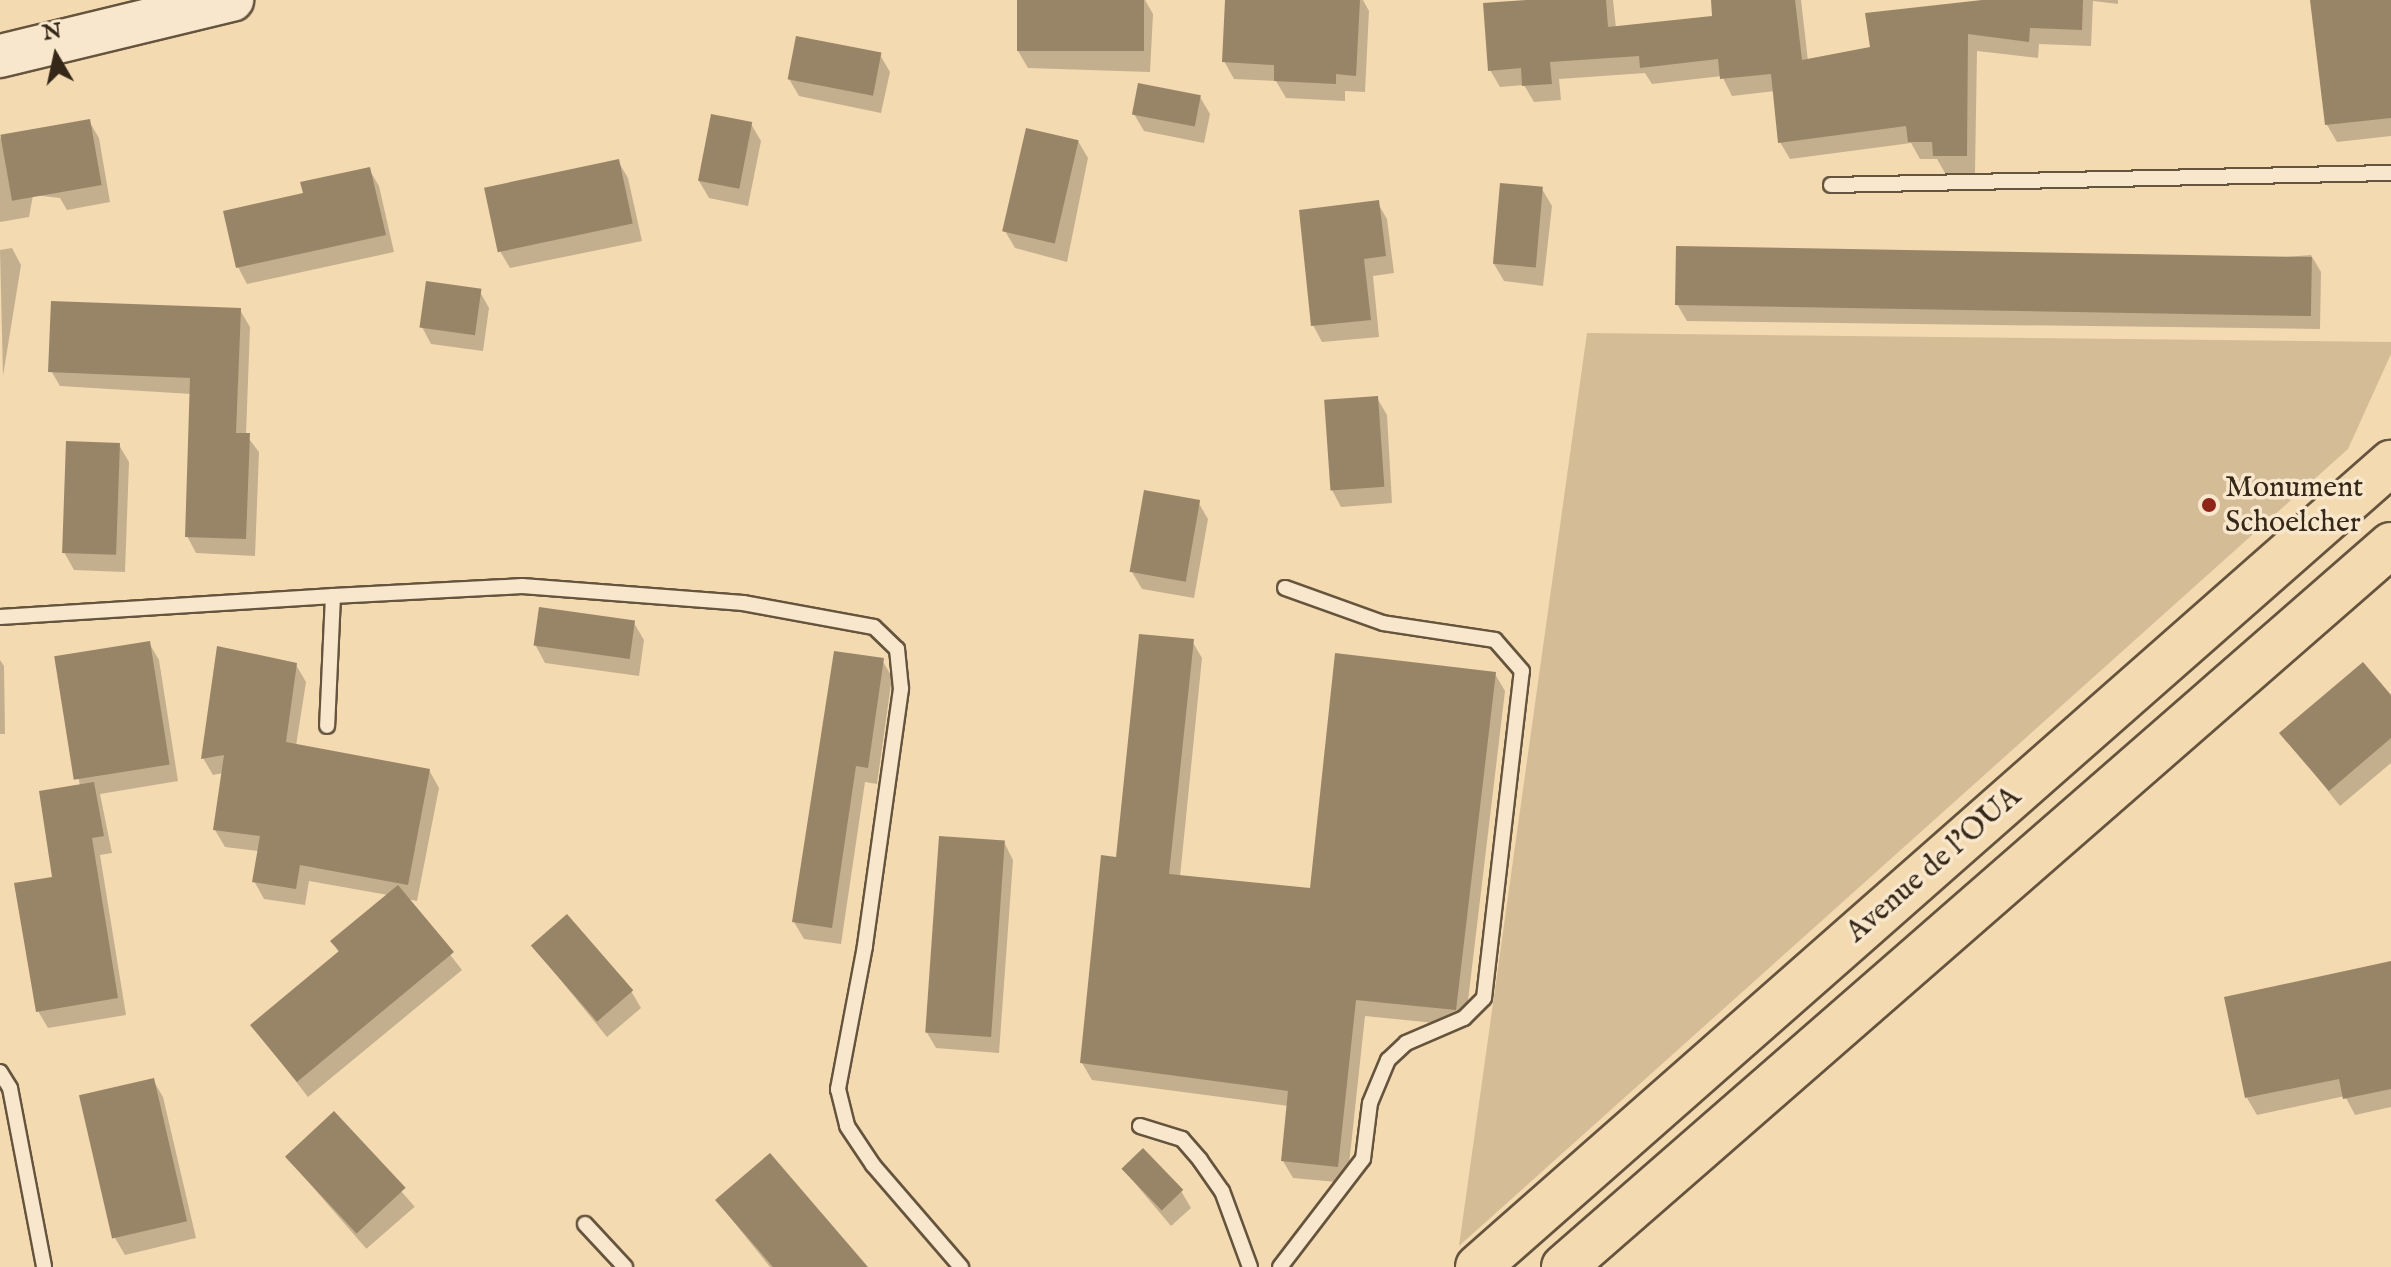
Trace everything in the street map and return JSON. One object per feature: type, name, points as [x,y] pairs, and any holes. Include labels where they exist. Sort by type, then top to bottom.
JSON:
[{"type":"main road","name":"Avenue de l'OUA","points":[[1478,1267],[2391,463]]},
{"type":"main road","name":"Avenue de l'OUA","points":[[1564,1267],[2387,550]]},
{"type":"street","points":[[0,56],[232,0]]},
{"type":"lane","points":[[1831,185],[2391,173]]},
{"type":"lane","points":[[0,617],[522,586],[743,603],[874,627],[897,649],[899,704],[865,946],[838,1089],[847,1126],[873,1165],[961,1267]]},
{"type":"lane","points":[[1280,1267],[1363,1159],[1370,1103],[1388,1060],[1406,1043],[1464,1018],[1484,998],[1522,671],[1495,640],[1383,623],[1285,588]]},
{"type":"lane","points":[[327,726],[333,596]]},
{"type":"lane","points":[[0,1072],[10,1088],[44,1267]]},
{"type":"lane","points":[[1140,1126],[1182,1139],[1200,1160],[1222,1191],[1250,1267]]},
{"type":"lane","points":[[585,1224],[625,1267]]},
{"type":"shaded area","points":[[1587,333],[2391,342],[2391,354],[2348,449],[1459,1246]]},
{"type":"building","points":[[1017,0],[1144,0],[1144,51],[1017,51]]},
{"type":"building","points":[[1225,0],[1360,0],[1356,76],[1336,74],[1336,84],[1274,81],[1274,65],[1222,62]]},
{"type":"building","points":[[1606,0],[1608,27],[1712,16],[1711,0],[1795,0],[1802,60],[1870,47],[1865,13],[1982,0],[2083,0],[2082,30],[2030,28],[2029,42],[1968,34],[1967,156],[1933,156],[1932,142],[1908,142],[1906,126],[1778,143],[1771,74],[1720,79],[1718,59],[1640,68],[1639,56],[1550,62],[1552,84],[1522,86],[1521,68],[1488,71],[1483,3]]},
{"type":"building","points":[[2310,0],[2391,0],[2391,118],[2325,125]]},
{"type":"building","points":[[796,36],[881,53],[873,96],[788,79]]},
{"type":"building","points":[[1138,83],[1201,95],[1195,127],[1132,114]]},
{"type":"building","points":[[711,114],[752,122],[739,189],[698,181]]},
{"type":"building","points":[[90,119],[102,185],[12,201],[0,135]]},
{"type":"building","points":[[1026,128],[1079,140],[1055,243],[1002,231]]},
{"type":"building","points":[[619,159],[633,224],[498,252],[484,188]]},
{"type":"building","points":[[370,167],[386,235],[236,268],[223,211],[303,193],[300,182]]},
{"type":"building","points":[[1500,183],[1543,187],[1536,267],[1493,264]]},
{"type":"building","points":[[1379,200],[1386,256],[1364,259],[1371,320],[1311,326],[1299,210]]},
{"type":"building","points":[[1676,246],[2312,257],[2311,316],[1675,305]]},
{"type":"building","points":[[426,281],[481,289],[475,335],[419,328]]},
{"type":"building","points":[[51,301],[241,308],[236,433],[250,433],[246,539],[185,537],[190,378],[48,372]]},
{"type":"building","points":[[1378,396],[1384,487],[1330,491],[1324,400]]},
{"type":"building","points":[[66,441],[120,443],[116,555],[62,553]]},
{"type":"building","points":[[1144,490],[1200,500],[1186,582],[1130,572]]},
{"type":"building","points":[[539,607],[635,620],[630,659],[534,646]]},
{"type":"building","points":[[1139,634],[1194,639],[1169,874],[1310,888],[1335,653],[1496,672],[1456,1010],[1356,1000],[1338,1167],[1281,1161],[1288,1091],[1080,1063],[1101,855],[1116,857]]},
{"type":"building","points":[[150,641],[170,764],[74,780],[54,656]]},
{"type":"building","points":[[217,646],[297,663],[286,742],[430,769],[408,885],[300,865],[296,889],[252,882],[260,836],[213,830],[224,755],[201,759]]},
{"type":"building","points":[[834,651],[884,658],[868,768],[856,766],[832,928],[792,922]]},
{"type":"building","points":[[2363,662],[2391,695],[2391,738],[2329,791],[2279,733]]},
{"type":"building","points":[[94,782],[104,836],[92,838],[118,998],[36,1012],[14,883],[52,877],[39,791]]},
{"type":"building","points":[[939,836],[1005,841],[991,1037],[925,1033]]},
{"type":"building","points":[[398,885],[454,952],[297,1082],[250,1025],[339,951],[330,941]]},
{"type":"building","points":[[567,914],[633,990],[597,1022],[531,945]]},
{"type":"building","points":[[2391,961],[2391,1089],[2343,1099],[2339,1079],[2245,1098],[2224,997]]},
{"type":"building","points":[[154,1078],[187,1221],[112,1239],[79,1095]]},
{"type":"building","points":[[334,1111],[406,1188],[357,1233],[285,1157]]},
{"type":"building","points":[[1143,1148],[1183,1190],[1162,1211],[1121,1169]]},
{"type":"building","points":[[770,1153],[868,1267],[773,1267],[715,1200]]},
{"type":"place","name":"Monument Schoelcher","points":[[2209,505]]}]
